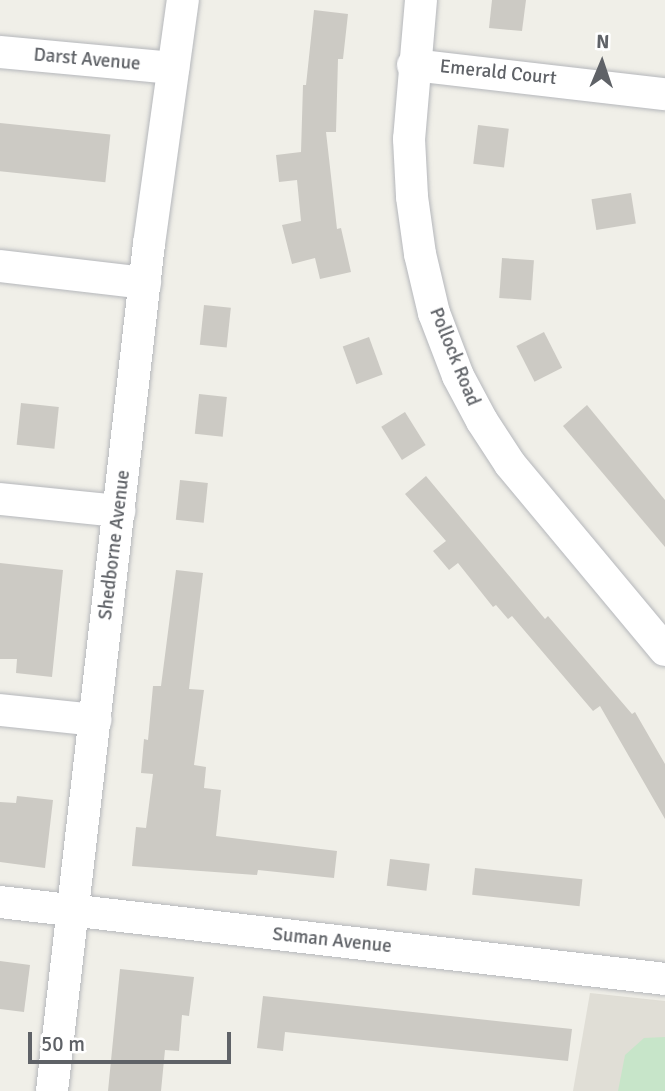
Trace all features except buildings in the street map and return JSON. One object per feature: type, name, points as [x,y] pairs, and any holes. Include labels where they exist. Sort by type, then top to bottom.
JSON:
[{"type":"street","name":"Shedborne Avenue","points":[[52,1091],[145,283],[183,0]]},
{"type":"street","name":"Pollock Road","points":[[421,0],[413,65],[409,139],[418,243],[434,313],[458,376],[482,421],[510,464],[665,650]]},
{"type":"street","name":"Darst Avenue","points":[[0,52],[173,68]]},
{"type":"street","name":"Emerald Court","points":[[413,65],[665,94]]},
{"type":"street","points":[[0,266],[145,283]]},
{"type":"street","points":[[0,499],[119,511]]},
{"type":"street","points":[[0,710],[95,720]]},
{"type":"street","name":"Suman Avenue","points":[[0,902],[665,979]]},
{"type":"shaded area","points":[[590,993],[665,1001],[665,1091],[573,1091]]},
{"type":"green space","points":[[665,1037],[665,1091],[618,1091],[625,1055],[644,1038]]}]
